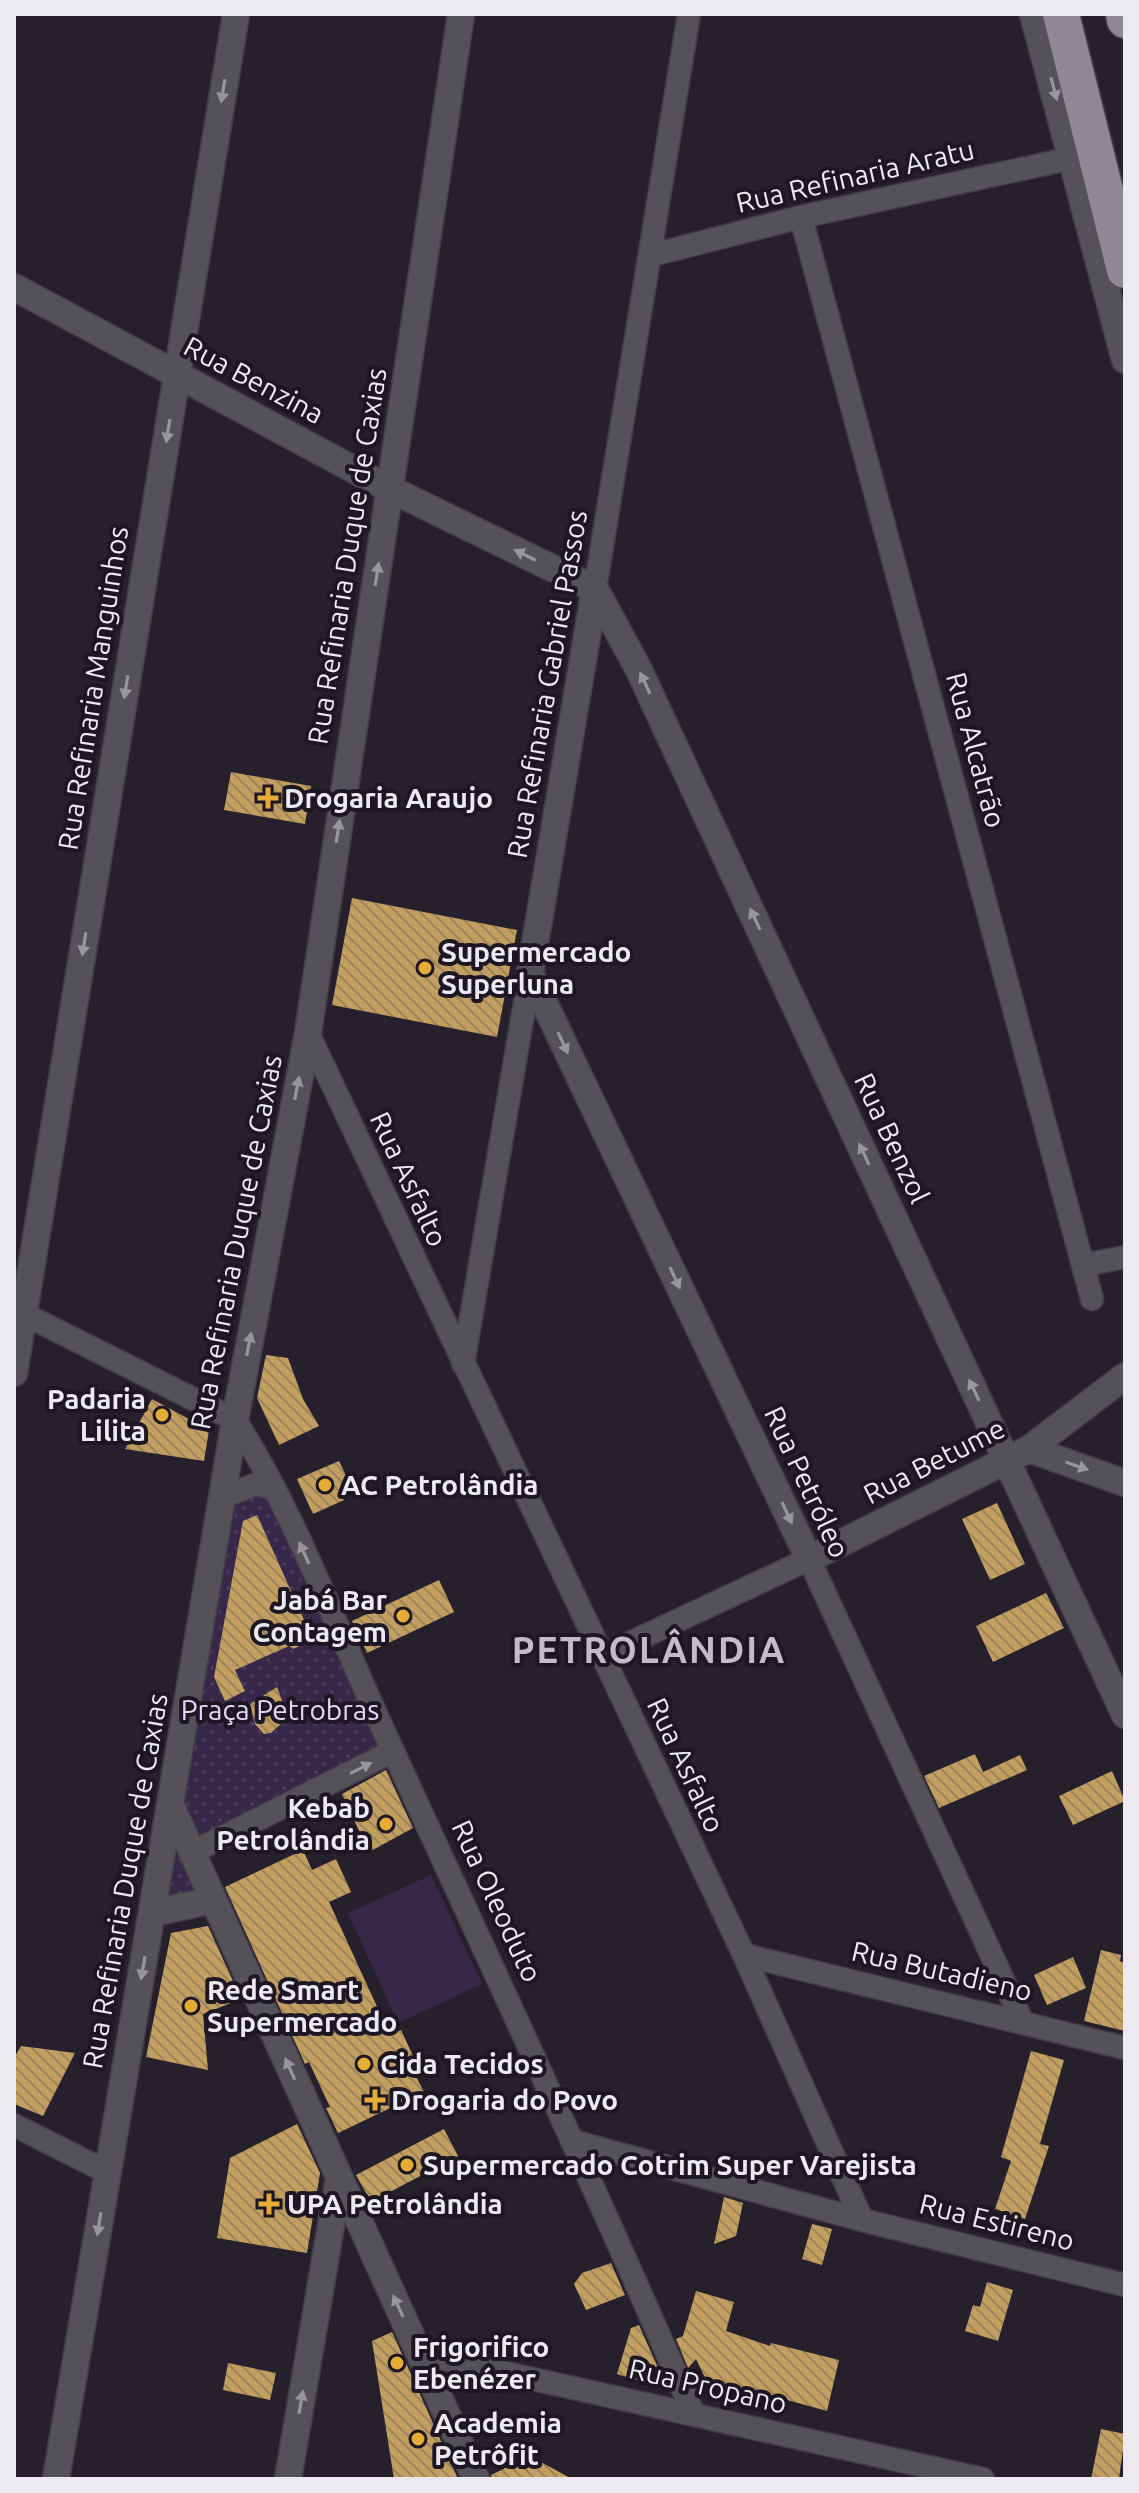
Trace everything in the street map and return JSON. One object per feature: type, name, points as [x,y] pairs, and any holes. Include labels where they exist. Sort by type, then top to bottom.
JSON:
[{"type":"highway","points":[[1061,14],[1125,270]]},
{"type":"street","name":"Rua Refinaria Manguinhos","points":[[14,1373],[19,1311],[236,14]]},
{"type":"street","name":"Rua Refinaria Duque de Caxias","points":[[56,2479],[172,1808],[235,1420],[308,1033],[461,14]]},
{"type":"street","name":"Rua Refinaria Gabriel Passos","points":[[463,1364],[652,255],[689,14]]},
{"type":"street","points":[[1033,14],[1125,360]]},
{"type":"street","name":"Rua Refinaria Aratu","points":[[652,255],[801,217],[1072,158]]},
{"type":"street","name":"Rua Alcatrão","points":[[801,217],[1092,1299]]},
{"type":"street","name":"Rua Benzina","points":[[14,287],[390,489],[595,589]]},
{"type":"street","name":"Rua Benzol","points":[[595,589],[645,683],[1018,1455],[1125,1715]]},
{"type":"street","name":"Rua Petróleo","points":[[530,973],[809,1559],[1022,2021]]},
{"type":"street","name":"Rua Asfalto","points":[[308,1033],[744,1955],[862,2220]]},
{"type":"street","points":[[1084,1265],[1125,1257]]},
{"type":"street","points":[[19,1311],[235,1420]]},
{"type":"street","points":[[1018,1455],[1125,1376]]},
{"type":"street","name":"Rua Oleoduto","points":[[235,1420],[275,1489],[393,1751],[576,2142],[693,2413]]},
{"type":"street","name":"Rua Betume","points":[[602,1656],[809,1559],[1018,1455],[1125,1483]]},
{"type":"street","points":[[222,1497],[257,1484],[275,1489]]},
{"type":"street","points":[[191,1853],[393,1751]]},
{"type":"street","points":[[172,1808],[476,2479]]},
{"type":"street","points":[[153,1913],[213,1900]]},
{"type":"street","name":"Rua Butadieno","points":[[744,1955],[1125,2048]]},
{"type":"street","points":[[14,2125],[107,2172]]},
{"type":"street","name":"Rua Estireno","points":[[576,2142],[862,2220],[1125,2285]]},
{"type":"street","points":[[288,2479],[339,2178]]},
{"type":"street","name":"Rua Propano","points":[[420,2354],[983,2479]]},
{"type":"green space","name":"Praça Petrobras","points":[[254,1490],[272,1493],[388,1751],[199,1839],[180,1800],[234,1500]]},
{"type":"green space","points":[[178,1848],[198,1892],[163,1899]]},
{"type":"green space","points":[[431,1875],[482,1984],[398,2023],[348,1913]]},
{"type":"building","name":"Drogaria Araujo","points":[[231,772],[311,786],[305,824],[224,810]]},
{"type":"building","name":"Supermercado Superluna","points":[[352,898],[517,930],[497,1037],[332,1005]]},
{"type":"building","points":[[266,1355],[288,1358],[303,1399],[319,1426],[279,1445],[257,1398]]},
{"type":"building","name":"Padaria Lilita","points":[[152,1399],[209,1430],[204,1461],[125,1449]]},
{"type":"building","name":"AC Petrolândia","points":[[339,1461],[353,1490],[342,1495],[344,1500],[313,1514],[297,1479]]},
{"type":"building","points":[[997,1503],[1025,1564],[990,1580],[962,1519]]},
{"type":"building","points":[[257,1515],[313,1640],[293,1649],[289,1646],[235,1670],[245,1691],[225,1701],[214,1677],[243,1521]]},
{"type":"building","name":"Jabá Bar Contagem","points":[[439,1580],[454,1612],[367,1653],[352,1621]]},
{"type":"building","points":[[1046,1593],[1064,1628],[993,1662],[976,1626]]},
{"type":"building","points":[[277,1687],[286,1711],[285,1720],[271,1733],[264,1734],[255,1724],[250,1704]]},
{"type":"building","points":[[975,1754],[983,1772],[1020,1755],[1027,1770],[939,1808],[924,1776]]},
{"type":"building","points":[[386,1770],[413,1828],[369,1852],[342,1794]]},
{"type":"building","points":[[1112,1771],[1125,1801],[1073,1825],[1059,1796]]},
{"type":"building","points":[[303,1850],[312,1870],[336,1859],[351,1892],[329,1902],[390,2035],[401,2030],[414,2058],[408,2061],[424,2092],[338,2133],[326,2108],[330,2107],[309,2062],[305,2064],[225,1887]]},
{"type":"building","name":"Rede Smart Supermercado","points":[[208,1926],[241,1999],[203,2014],[208,2070],[146,2057],[171,1933]]},
{"type":"building","points":[[1101,1950],[1121,1955],[1120,1961],[1125,1963],[1125,2031],[1084,2021]]},
{"type":"building","points":[[1073,1957],[1086,1988],[1047,2005],[1034,1975]]},
{"type":"building","points":[[21,2046],[75,2053],[43,2116],[14,2104],[14,2058]]},
{"type":"building","points":[[1031,2051],[1064,2060],[1040,2144],[1049,2146],[1025,2219],[995,2209],[1011,2161],[1001,2157]]},
{"type":"building","name":"UPA Petrolândia","points":[[297,2124],[320,2173],[307,2253],[217,2238],[230,2158]]},
{"type":"building","name":"Supermercado Cotrim Super Varejista","points":[[444,2129],[458,2156],[371,2202],[356,2175]]},
{"type":"building","points":[[724,2197],[743,2203],[736,2236],[714,2244]]},
{"type":"building","points":[[812,2224],[832,2229],[822,2265],[802,2259]]},
{"type":"building","points":[[611,2263],[625,2295],[586,2310],[574,2284],[582,2273]]},
{"type":"building","points":[[987,2282],[1013,2290],[998,2341],[965,2331],[973,2305],[980,2307]]},
{"type":"building","points":[[696,2291],[734,2302],[726,2331],[770,2346],[771,2343],[839,2360],[827,2411],[758,2392],[753,2401],[709,2386],[696,2359],[688,2368],[676,2339],[683,2336]]},
{"type":"building","points":[[639,2325],[668,2390],[617,2374],[631,2328]]},
{"type":"building","name":"Academia Petrôfit","points":[[392,2332],[458,2479],[394,2479],[372,2341]]},
{"type":"building","points":[[228,2363],[276,2373],[270,2400],[223,2390]]},
{"type":"building","points":[[1101,2429],[1125,2434],[1119,2479],[1091,2479]]},
{"type":"building","points":[[530,2456],[572,2479],[492,2479],[491,2475]]},
{"type":"place","name":"Drogaria Araujo","points":[[268,798]]},
{"type":"place","name":"Supermercado Superluna","points":[[425,968]]},
{"type":"place","name":"Padaria Lilita","points":[[162,1415]]},
{"type":"place","name":"AC Petrolândia","points":[[325,1485]]},
{"type":"place","name":"Jabá Bar Contagem","points":[[403,1616]]},
{"type":"place","name":"Kebab Petrolândia","points":[[386,1824]]},
{"type":"place","name":"Rede Smart Supermercado","points":[[191,2006]]},
{"type":"place","name":"Cida Tecidos","points":[[364,2064]]},
{"type":"place","name":"Drogaria do Povo","points":[[375,2100]]},
{"type":"place","name":"Supermercado Cotrim Super Varejista","points":[[407,2165]]},
{"type":"place","name":"UPA Petrolândia","points":[[269,2204]]},
{"type":"place","name":"Frigorifico Ebenézer","points":[[397,2363]]},
{"type":"place","name":"Academia Petrôfit","points":[[418,2439]]},
{"type":"district","name":"PETROLÂNDIA","points":[[649,1650]]}]
